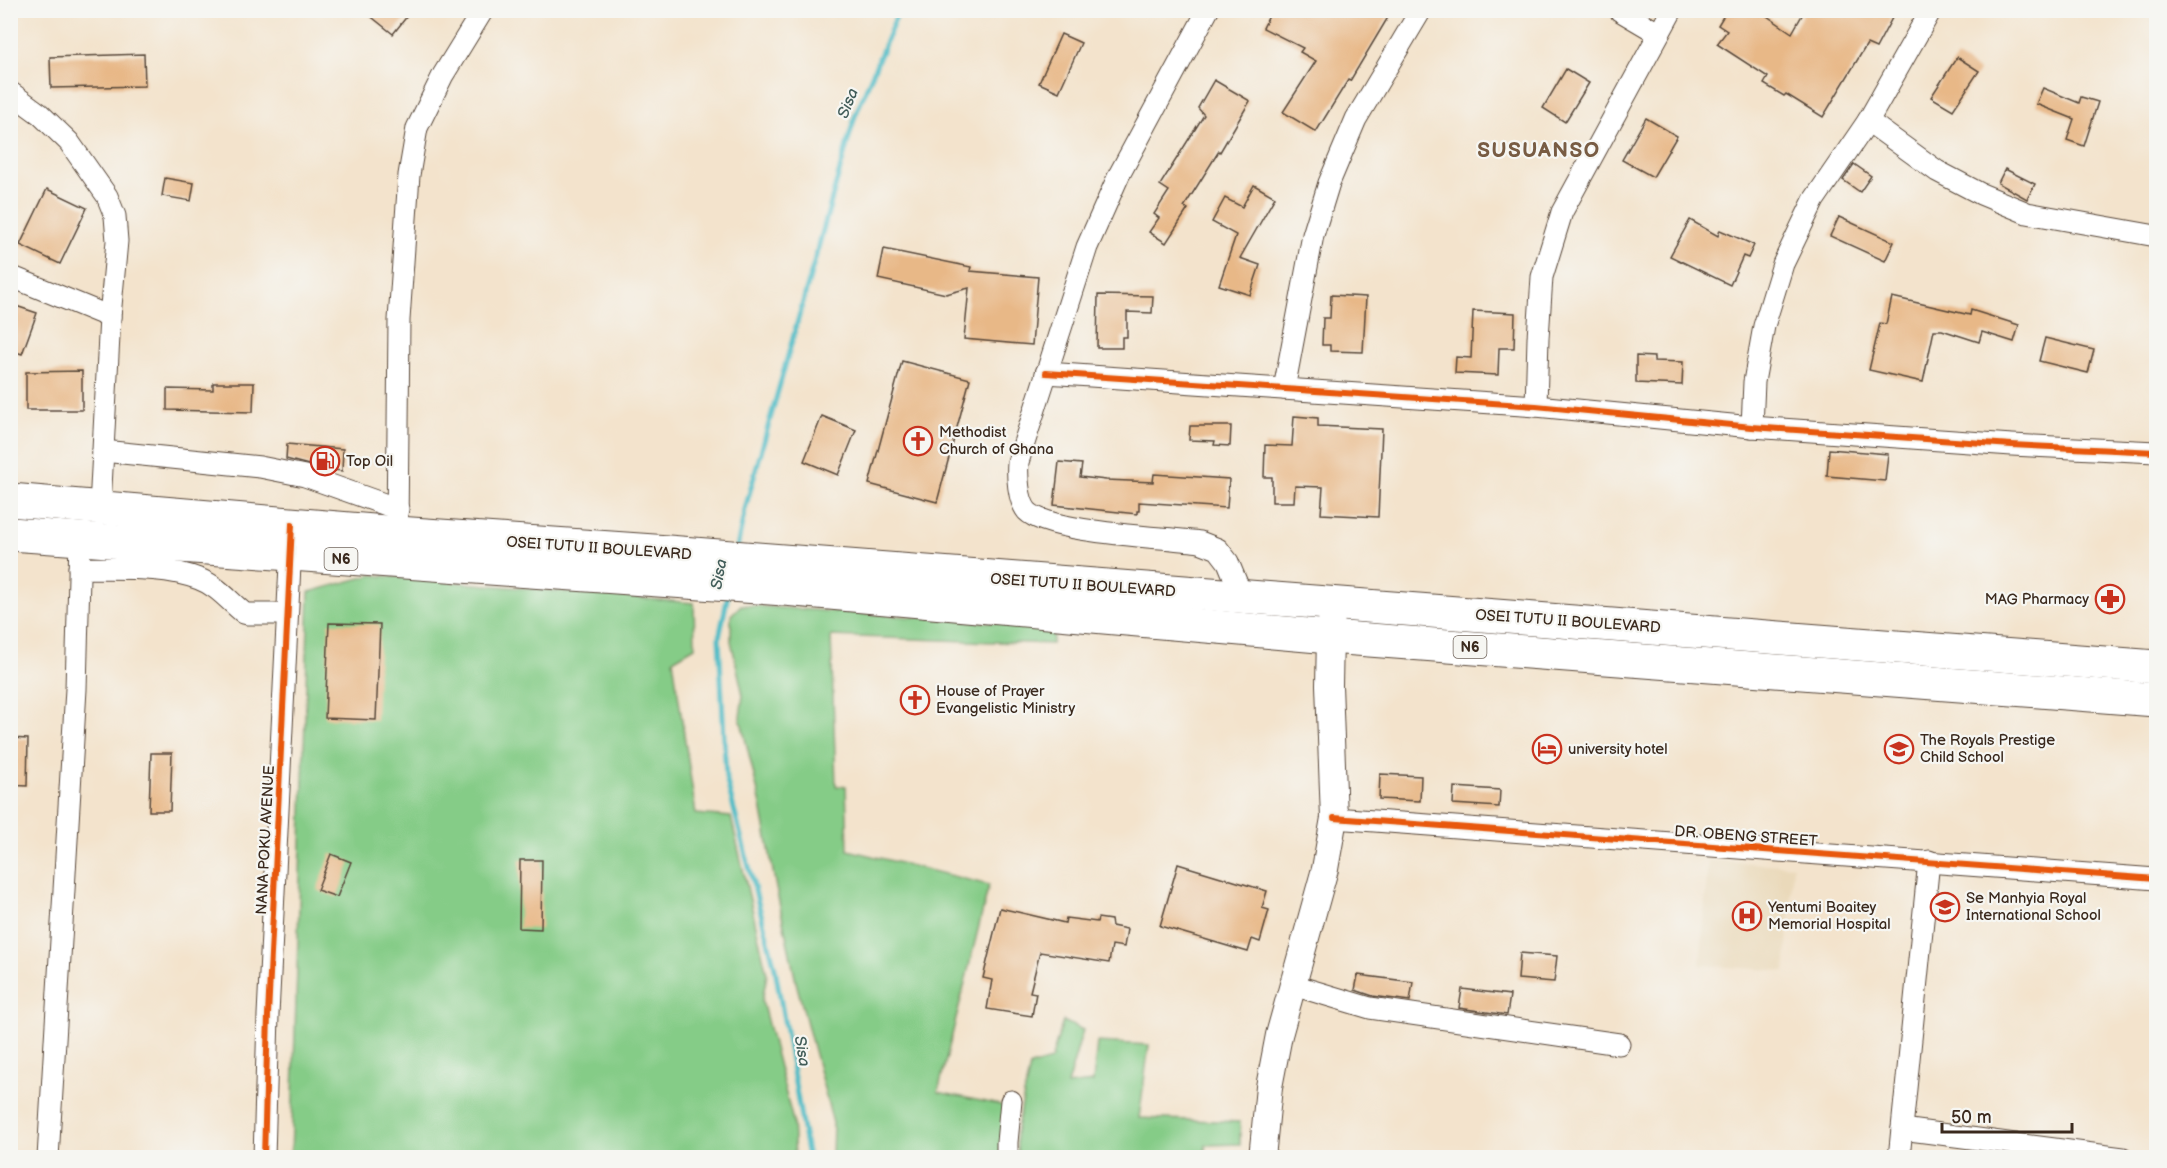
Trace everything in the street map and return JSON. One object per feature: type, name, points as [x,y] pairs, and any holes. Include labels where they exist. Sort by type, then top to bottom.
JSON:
[{"type":"highway","name":"OSEI TUTU II BOULEVARD","points":[[10,500],[100,507],[291,539],[788,576],[1330,637],[2157,700]]},
{"type":"highway","name":"OSEI TUTU II BOULEVARD","points":[[10,534],[79,554],[291,539],[397,521],[670,566]]},
{"type":"highway","name":"OSEI TUTU II BOULEVARD","points":[[788,576],[1242,596],[2157,667]]},
{"type":"street","points":[[103,451],[260,467],[305,476],[397,521],[399,320],[409,175],[417,128],[443,75],[483,10]]},
{"type":"street","points":[[1208,10],[1119,175],[1088,247],[1018,462],[1016,478],[1026,510],[1043,521],[1083,530],[1200,542],[1218,549],[1228,562],[1242,596]]},
{"type":"street","points":[[1284,389],[1313,235],[1329,183],[1356,119],[1421,10]]},
{"type":"street","points":[[1619,10],[1658,33]]},
{"type":"street","points":[[1536,406],[1542,277],[1562,212],[1672,10]]},
{"type":"street","points":[[1752,427],[1754,382],[1764,326],[1782,264],[1814,200],[1868,121],[1931,10]]},
{"type":"street","points":[[10,92],[40,114],[69,142],[107,196],[115,216],[117,241],[110,317],[100,507]]},
{"type":"street","points":[[1868,121],[1937,171],[1981,194],[2027,213],[2157,236]]},
{"type":"street","points":[[10,276],[110,317]]},
{"type":"street","points":[[1046,373],[1536,406],[1752,427],[2012,445],[2157,452]]},
{"type":"street","name":"NANA POKU AVENUE","points":[[264,1158],[291,539]]},
{"type":"street","points":[[48,1158],[76,689],[79,554],[133,569],[200,579],[220,591],[248,615],[286,615]]},
{"type":"street","points":[[1262,1158],[1269,1087],[1279,1035],[1324,869],[1334,818],[1329,685],[1333,603]]},
{"type":"street","name":"DR. OBENG STREET","points":[[1334,818],[2157,879]]},
{"type":"street","points":[[1899,1158],[1929,861]]},
{"type":"street","points":[[1293,985],[1370,1008],[1619,1044]]},
{"type":"street","points":[[1007,1158],[1011,1101]]},
{"type":"street","points":[[1902,1129],[2123,1158]]},
{"type":"shaded area","name":"Yentumi Boaitey Memorial Hospital","points":[[1708,860],[1793,866],[1785,971],[1700,965]]},
{"type":"green space","points":[[372,575],[694,603],[695,647],[673,660],[696,814],[731,817],[767,974],[762,1001],[793,1121],[795,1157],[291,1158],[309,592]]},
{"type":"green space","points":[[741,605],[1055,627],[1052,644],[831,636],[836,786],[846,786],[848,850],[989,885],[938,1092],[1005,1106],[1000,1157],[832,1157],[833,1123],[796,982],[761,805],[740,717],[743,695],[731,641],[731,615]]},
{"type":"green space","points":[[1063,1021],[1083,1030],[1067,1085],[1093,1082],[1097,1042],[1149,1045],[1139,1118],[1240,1122],[1240,1144],[1206,1145],[1204,1157],[1018,1158],[1016,1133],[1030,1066],[1051,1060]]},
{"type":"building","points":[[363,10],[412,10],[393,34]]},
{"type":"building","points":[[1272,10],[1382,10],[1390,14],[1316,132],[1283,112],[1316,61],[1300,52],[1303,48],[1263,28]]},
{"type":"building","points":[[1727,10],[1758,10],[1792,33],[1805,10],[1878,10],[1892,18],[1876,48],[1867,44],[1823,117],[1786,94],[1784,96],[1764,84],[1768,77],[1717,44],[1727,31],[1718,25]]},
{"type":"building","points":[[1061,34],[1081,43],[1059,92],[1039,83]]},
{"type":"building","points":[[144,54],[145,86],[51,88],[50,57]]},
{"type":"building","points":[[1957,57],[1979,71],[1953,110],[1931,97]]},
{"type":"building","points":[[1566,69],[1589,83],[1565,122],[1543,108]]},
{"type":"building","points":[[1214,80],[1250,101],[1184,207],[1188,209],[1166,243],[1149,232],[1159,218],[1154,214],[1169,191],[1160,185],[1204,115],[1198,108]]},
{"type":"building","points":[[2043,88],[2079,103],[2081,97],[2098,102],[2084,146],[2067,140],[2074,119],[2036,104]]},
{"type":"building","points":[[1646,118],[1677,136],[1653,177],[1622,160]]},
{"type":"building","points":[[1854,164],[1871,176],[1860,192],[1843,180]]},
{"type":"building","points":[[2005,169],[2035,184],[2027,199],[1998,183]]},
{"type":"building","points":[[165,178],[194,183],[191,201],[162,196]]},
{"type":"building","points":[[1254,185],[1275,197],[1240,258],[1260,265],[1250,295],[1219,285],[1236,235],[1212,222],[1225,198],[1242,207]]},
{"type":"building","points":[[47,189],[87,208],[60,264],[20,245]]},
{"type":"building","points":[[1839,217],[1894,242],[1885,261],[1830,236]]},
{"type":"building","points":[[1690,220],[1718,236],[1720,230],[1754,245],[1748,258],[1743,256],[1730,285],[1670,256]]},
{"type":"building","points":[[884,249],[971,267],[970,271],[1038,277],[1032,345],[964,339],[969,288],[946,294],[878,279]]},
{"type":"building","points":[[1098,295],[1153,296],[1152,313],[1127,312],[1127,337],[1122,337],[1122,348],[1097,348]]},
{"type":"building","points":[[1331,295],[1366,297],[1363,352],[1330,351],[1330,345],[1322,345],[1323,318],[1330,318]]},
{"type":"building","points":[[1892,297],[1970,315],[1971,310],[2019,325],[2014,342],[1982,332],[1979,342],[1942,330],[1934,330],[1923,382],[1869,370],[1880,323],[1886,324]]},
{"type":"building","points":[[10,304],[37,313],[22,354],[10,350]]},
{"type":"building","points":[[1473,311],[1515,313],[1514,348],[1499,348],[1498,375],[1455,373],[1456,357],[1471,358]]},
{"type":"building","points":[[2045,338],[2094,350],[2088,373],[2039,361]]},
{"type":"building","points":[[1636,356],[1654,357],[1654,361],[1683,362],[1682,385],[1636,383]]},
{"type":"building","points":[[902,361],[970,379],[937,502],[869,484]]},
{"type":"building","points":[[82,371],[82,410],[26,410],[26,372]]},
{"type":"building","points":[[213,383],[254,383],[253,412],[167,410],[167,389],[213,390]]},
{"type":"building","points":[[822,416],[856,430],[838,475],[804,461]]},
{"type":"building","points":[[1294,416],[1318,418],[1318,426],[1382,429],[1378,517],[1321,514],[1323,487],[1295,486],[1294,502],[1272,502],[1272,477],[1264,477],[1265,445],[1292,446]]},
{"type":"building","points":[[1190,426],[1231,426],[1230,446],[1214,445],[1215,441],[1189,440]]},
{"type":"building","points":[[287,444],[343,449],[342,471],[324,469],[286,459]]},
{"type":"building","points":[[1829,449],[1888,454],[1885,481],[1827,476]]},
{"type":"building","points":[[1059,462],[1082,464],[1080,477],[1106,480],[1153,482],[1154,474],[1229,479],[1227,508],[1139,502],[1137,514],[1054,505]]},
{"type":"building","points":[[329,623],[380,624],[376,720],[325,718]]},
{"type":"building","points":[[10,738],[28,739],[27,786],[10,785]]},
{"type":"building","points":[[151,753],[172,753],[170,811],[149,811]]},
{"type":"building","points":[[1380,774],[1421,776],[1420,801],[1379,799]]},
{"type":"building","points":[[1454,787],[1500,790],[1499,807],[1453,804]]},
{"type":"building","points":[[331,854],[351,862],[337,897],[317,890]]},
{"type":"building","points":[[520,860],[542,860],[541,929],[519,928]]},
{"type":"building","points":[[1178,864],[1267,891],[1262,908],[1269,910],[1260,942],[1252,939],[1248,952],[1160,926]]},
{"type":"building","points":[[1000,908],[1065,923],[1066,918],[1097,922],[1098,918],[1111,920],[1112,926],[1127,929],[1124,947],[1112,945],[1109,963],[1040,952],[1030,992],[1036,993],[1032,1016],[987,1009],[992,980],[983,978]]},
{"type":"building","points":[[1520,953],[1557,956],[1554,982],[1518,979]]},
{"type":"building","points":[[1358,975],[1413,982],[1410,1001],[1373,996],[1355,990]]},
{"type":"building","points":[[1462,989],[1510,995],[1507,1015],[1459,1008]]},
{"type":"waterway","name":"Sisa","points":[[737,548],[745,509],[855,116],[899,10]]},
{"type":"waterway","name":"Sisa","points":[[728,595],[719,638],[726,778],[775,968],[808,1158]]},
{"type":"cycle path","points":[[1046,373],[1536,406],[1752,427],[2012,445],[2156,452]]},
{"type":"cycle path","points":[[264,1158],[268,1015],[292,524]]},
{"type":"cycle path","points":[[1334,818],[2156,879]]},
{"type":"place","name":"Methodist Church of Ghana","points":[[918,441]]},
{"type":"place","name":"Top Oil","points":[[325,461]]},
{"type":"place","name":"MAG Pharmacy","points":[[2110,599]]},
{"type":"place","name":"House of Prayer Evangelistic Ministry","points":[[915,700]]},
{"type":"place","name":"university hotel","points":[[1547,749]]},
{"type":"place","name":"The Royals Prestige Child School","points":[[1899,749]]},
{"type":"place","name":"Se Manhyia Royal International School","points":[[1945,907]]},
{"type":"place","name":"Yentumi Boaitey Memorial Hospital","points":[[1747,916]]},
{"type":"district","name":"SUSUANSO","points":[[1539,150]]}]
